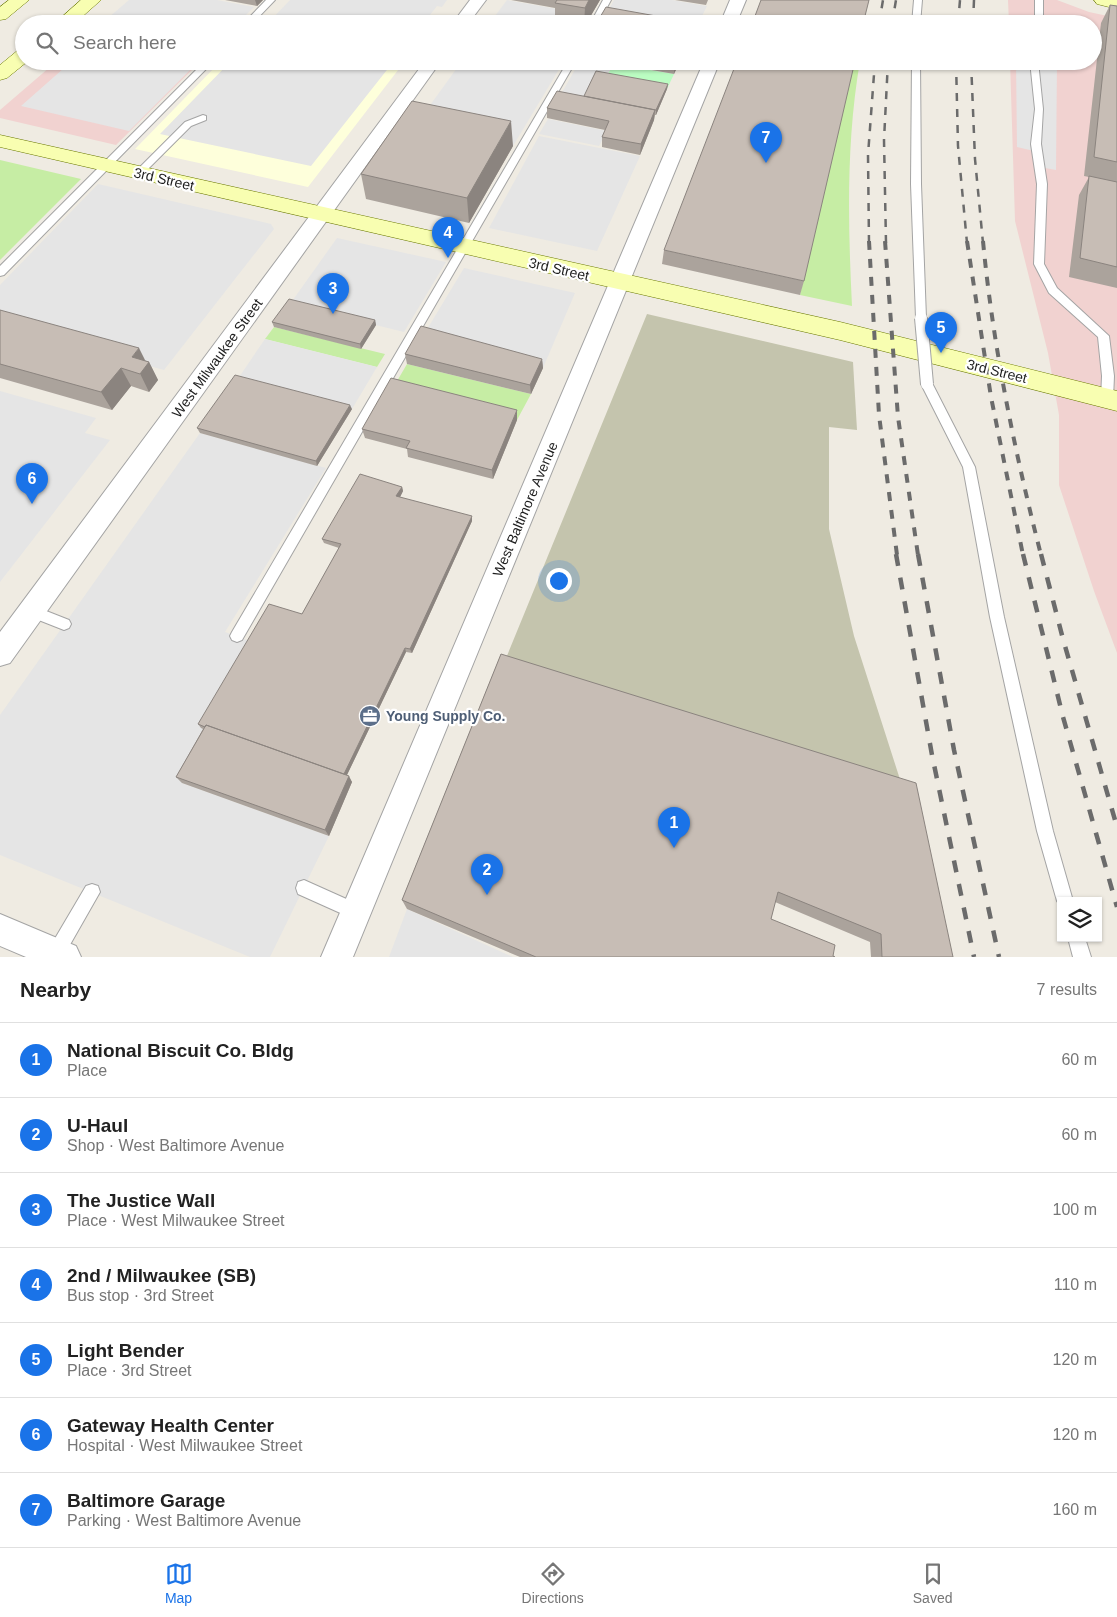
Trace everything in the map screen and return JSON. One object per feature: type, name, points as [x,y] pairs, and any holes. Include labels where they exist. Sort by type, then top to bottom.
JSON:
[{"type":"street","points":[[0,15],[20,0]]},
{"type":"street","points":[[73,15],[92,0]]},
{"type":"street","points":[[467,15],[478,0]]},
{"type":"street","points":[[732,15],[738,0]]},
{"type":"street","points":[[1103,0],[1117,4]]},
{"type":"street","points":[[0,55],[15,52]]},
{"type":"street","points":[[0,74],[15,62]]},
{"type":"street","name":"West Milwaukee Street","points":[[0,654],[426,70]]},
{"type":"street","name":"West Baltimore Avenue","points":[[337,957],[708,70]]},
{"type":"street","name":"3rd Street","points":[[0,141],[840,331],[1112,400]]},
{"type":"street","points":[[0,930],[60,955]]},
{"type":"lane","points":[[256,15],[271,0]]},
{"type":"lane","points":[[599,15],[607,0]]},
{"type":"lane","points":[[917,15],[918,0]]},
{"type":"lane","points":[[1039,0],[1039,15]]},
{"type":"lane","points":[[0,272],[201,70]]},
{"type":"lane","points":[[237,636],[567,70]]},
{"type":"lane","points":[[916,70],[916,184],[921,318],[928,384],[969,467],[1002,637],[1045,831],[1064,897]]},
{"type":"lane","points":[[1035,70],[1039,109],[1036,144],[1042,184],[1039,264],[1054,290],[1103,336],[1112,400]]},
{"type":"lane","points":[[139,173],[188,124],[203,118]]},
{"type":"lane","points":[[31,611],[64,624]]},
{"type":"lane","points":[[304,888],[356,912]]},
{"type":"lane","points":[[60,955],[92,892]]},
{"type":"lane","points":[[1077,942],[1082,957]]},
{"type":"shaded area","points":[[129,0],[217,0],[254,7],[246,15],[112,15]]},
{"type":"shaded area","points":[[290,0],[447,0],[442,7],[437,6],[430,15],[276,15]]},
{"type":"shaded area","points":[[507,0],[563,10],[559,15],[496,15]]},
{"type":"shaded area","points":[[614,0],[672,0],[707,6],[702,15],[606,15]]},
{"type":"shaded area","points":[[1008,0],[1057,0],[1089,12],[1117,18],[1117,653],[1094,591],[1059,485],[1059,415],[1048,353],[1015,221],[1010,70],[1102,70],[1102,15],[1009,15]]},
{"type":"shaded area","points":[[47,70],[192,70],[116,145],[0,118],[0,110]]},
{"type":"shaded area","points":[[62,70],[190,70],[129,131],[21,106]]},
{"type":"shaded area","points":[[212,70],[398,70],[308,187],[135,149]]},
{"type":"shaded area","points":[[222,70],[387,70],[311,166],[160,134]]},
{"type":"shaded area","points":[[455,70],[559,70],[513,146],[415,126]]},
{"type":"shaded area","points":[[575,70],[610,70],[583,102],[557,101]]},
{"type":"shaded area","points":[[1016,70],[1057,70],[1056,170],[1034,166],[1034,151],[1017,147]]},
{"type":"shaded area","points":[[548,119],[607,131],[599,146],[539,134]]},
{"type":"shaded area","points":[[539,136],[640,156],[597,251],[489,228]]},
{"type":"shaded area","points":[[98,184],[271,224],[274,229],[164,370],[0,325],[0,285]]},
{"type":"shaded area","points":[[337,238],[446,262],[404,332],[290,304]]},
{"type":"shaded area","points":[[464,268],[575,293],[543,368],[423,336]]},
{"type":"shaded area","points":[[647,314],[853,362],[857,430],[829,427],[829,529],[854,636],[905,795],[502,668]]},
{"type":"shaded area","points":[[265,339],[377,367],[352,409],[237,380]]},
{"type":"shaded area","points":[[0,391],[96,418],[85,433],[110,440],[0,582]]},
{"type":"shaded area","points":[[200,433],[326,468],[225,632],[252,642],[202,728],[211,732],[182,783],[329,836],[270,957],[250,957],[0,855],[0,715]]},
{"type":"shaded area","points":[[407,909],[513,957],[389,957]]},
{"type":"green space","points":[[610,70],[650,70],[674,74],[667,89],[605,78]]},
{"type":"green space","points":[[852,70],[858,70],[852,122],[849,183],[852,306],[800,295]]},
{"type":"green space","points":[[0,160],[81,179],[0,260]]},
{"type":"green space","points":[[274,327],[385,354],[377,367],[265,339]]},
{"type":"green space","points":[[407,364],[531,394],[517,420],[393,388]]},
{"type":"building","points":[[557,0],[589,0],[585,8],[555,3]]},
{"type":"building","points":[[761,0],[869,0],[865,15],[755,15]]},
{"type":"building","points":[[1110,5],[1117,6],[1117,162],[1094,157]]},
{"type":"building","points":[[606,7],[650,15],[601,15]]},
{"type":"building","points":[[734,70],[853,70],[804,281],[664,250]]},
{"type":"building","points":[[596,71],[668,84],[656,110],[584,96]]},
{"type":"building","points":[[557,91],[655,110],[641,144],[602,137],[609,121],[547,108]]},
{"type":"building","points":[[412,101],[511,121],[467,198],[361,174]]},
{"type":"building","points":[[1089,176],[1117,182],[1117,267],[1080,258]]},
{"type":"building","points":[[289,299],[375,320],[360,344],[272,322]]},
{"type":"building","points":[[0,310],[139,348],[132,357],[149,362],[140,374],[121,368],[101,392],[0,364]]},
{"type":"building","points":[[421,326],[542,359],[530,385],[405,354]]},
{"type":"building","points":[[235,375],[350,405],[316,461],[197,428]]},
{"type":"building","points":[[391,378],[517,410],[492,470],[406,448],[410,441],[362,429]]},
{"type":"building","points":[[360,474],[402,487],[396,496],[472,516],[410,649],[405,648],[344,774],[206,725],[205,727],[198,724],[269,604],[302,614],[341,544],[322,539]]},
{"type":"building","points":[[501,654],[916,783],[953,957],[882,957],[881,934],[778,892],[771,919],[835,945],[833,956],[835,957],[536,957],[402,900]]},
{"type":"building","points":[[206,725],[349,776],[325,830],[176,777]]},
{"type":"railway","points":[[880,15],[883,0]]},
{"type":"railway","points":[[894,15],[896,0]]},
{"type":"railway","points":[[959,15],[960,0]]},
{"type":"railway","points":[[973,15],[974,0]]},
{"type":"railway","points":[[869,243],[868,155],[874,70]]},
{"type":"railway","points":[[886,243],[884,140],[888,70]]},
{"type":"railway","points":[[956,70],[958,146],[967,243]]},
{"type":"railway","points":[[971,70],[975,159],[983,243]]},
{"type":"railway","points":[[869,241],[879,415],[897,555]]},
{"type":"railway","points":[[885,241],[898,417],[918,555]]},
{"type":"railway","points":[[967,241],[991,397],[1023,555]]},
{"type":"railway","points":[[983,241],[987,281],[1006,400],[1022,478],[1041,555]]},
{"type":"railway","points":[[896,554],[932,755],[974,957]]},
{"type":"railway","points":[[918,554],[954,750],[999,957]]},
{"type":"railway","points":[[1023,554],[1063,717],[1117,907]]},
{"type":"railway","points":[[1041,554],[1063,639],[1117,827]]},
{"type":"place","name":"Baltimore Garage","points":[[766,163]]},
{"type":"place","name":"2nd / Milwaukee (SB)","points":[[448,258]]},
{"type":"place","name":"The Justice Wall","points":[[333,314]]},
{"type":"place","name":"Light Bender","points":[[941,353]]},
{"type":"place","name":"Gateway Health Center","points":[[32,504]]},
{"type":"place","name":"Young Supply Co.","points":[[370,716]]},
{"type":"place","name":"National Biscuit Co. Bldg","points":[[674,848]]},
{"type":"place","name":"U-Haul","points":[[487,895]]}]
